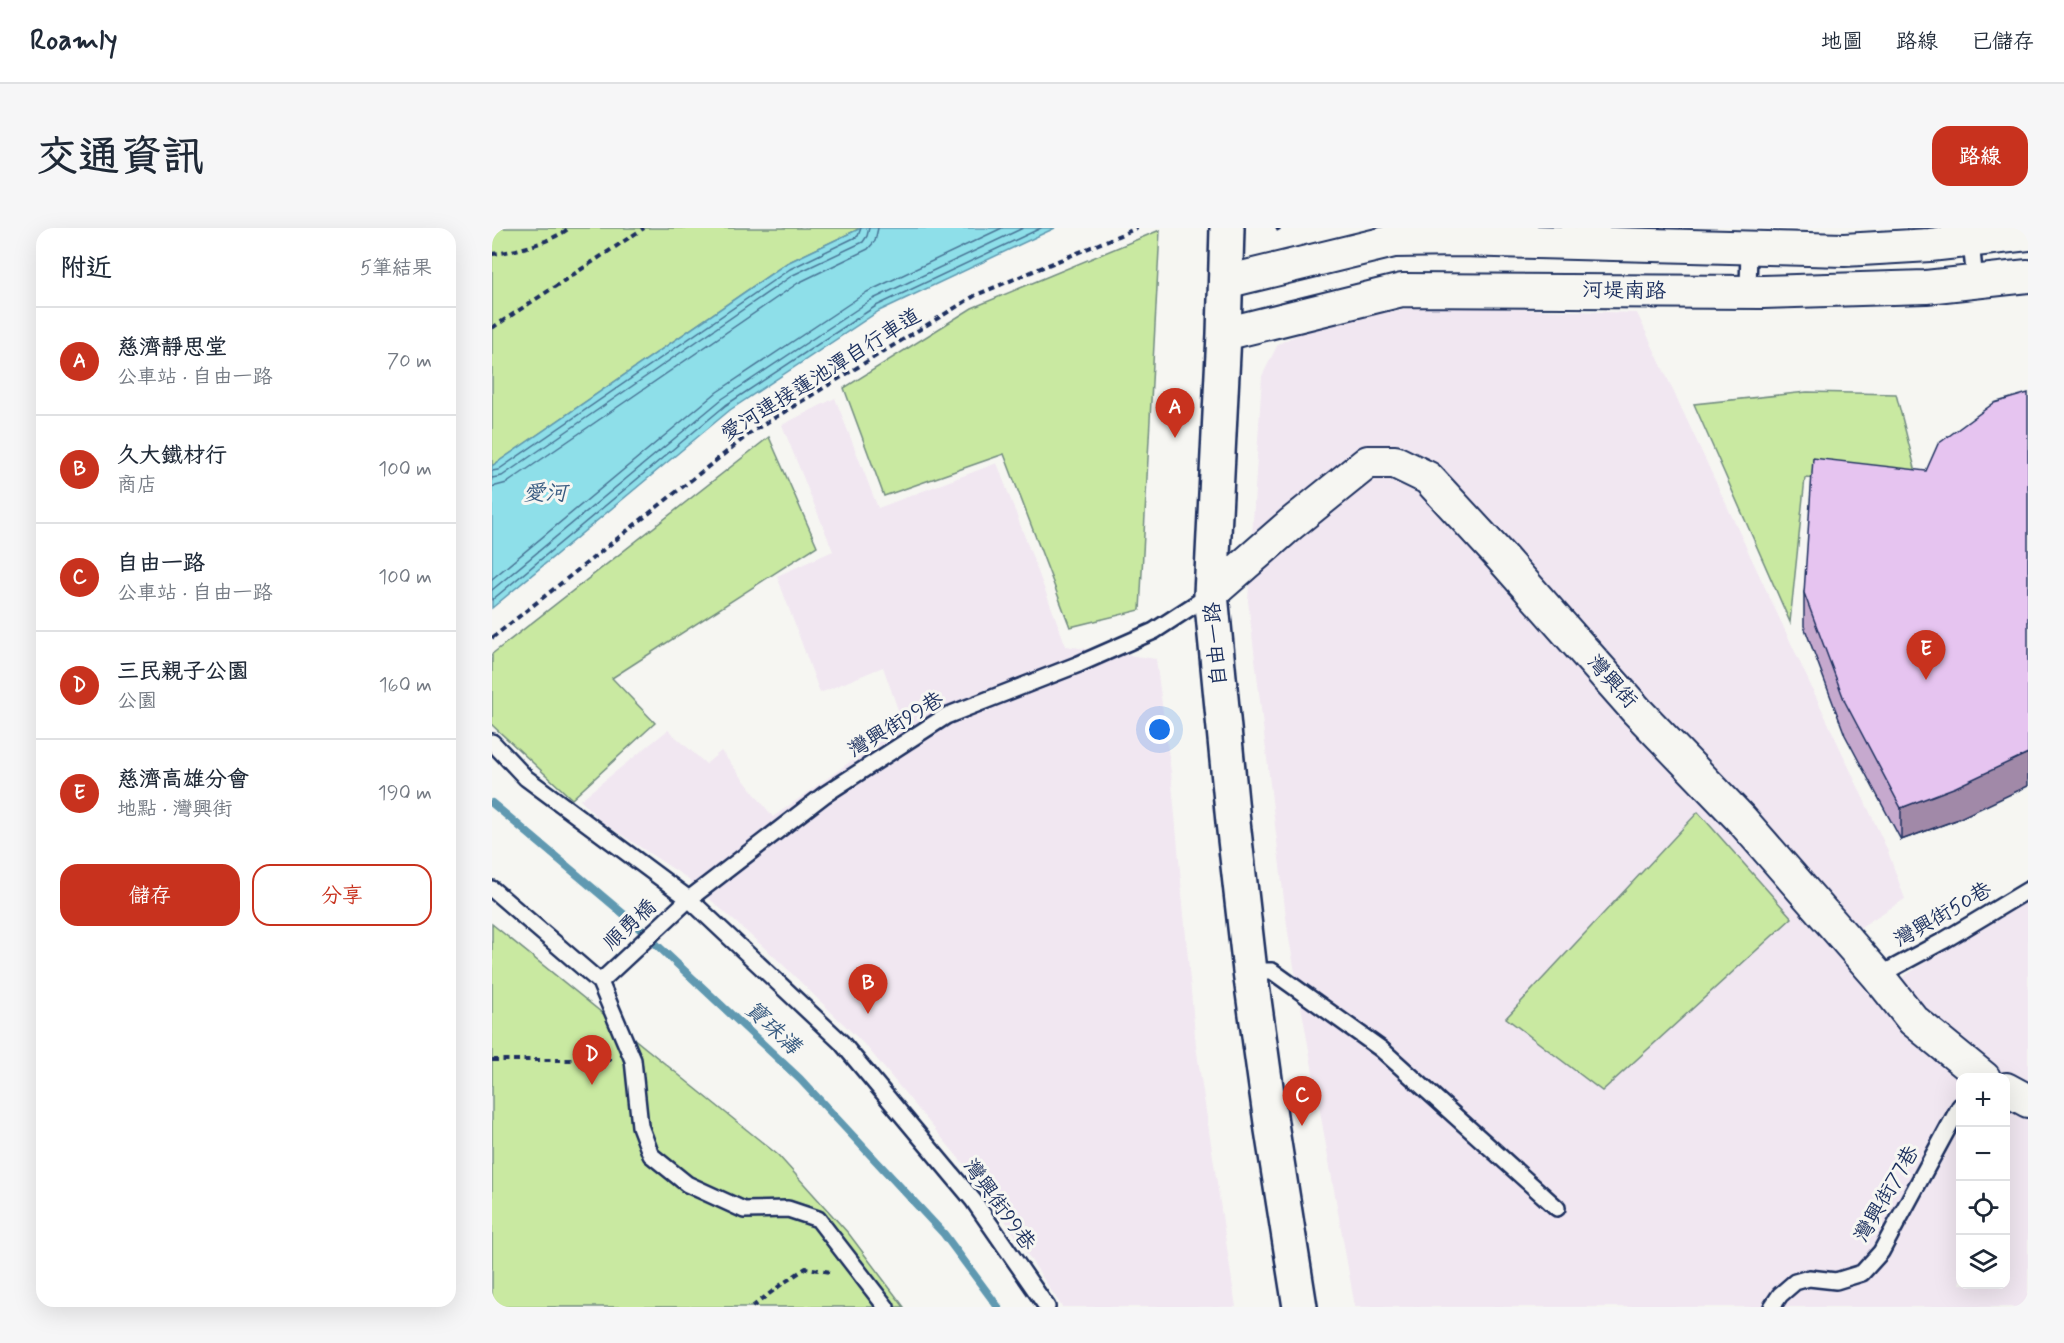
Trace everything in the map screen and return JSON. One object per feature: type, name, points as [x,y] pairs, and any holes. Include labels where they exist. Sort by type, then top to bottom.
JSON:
[{"type":"street","name":"自由一路","points":[[1227,228],[1211,594],[1250,971],[1300,1307]]},
{"type":"street","points":[[1225,282],[1394,240],[1844,250],[2028,234]]},
{"type":"street","name":"河堤南路","points":[[1224,334],[1402,290],[1748,292],[1917,288],[2028,276]]},
{"type":"street","name":"灣興街","points":[[1211,594],[1291,524],[1368,462],[1395,462],[1428,478],[1637,711],[1741,819],[1878,976],[1913,1020],[1975,1073]]},
{"type":"street","points":[[2010,1091],[2028,1101]]},
{"type":"lane","points":[[1971,240],[1975,282]]},
{"type":"lane","points":[[1748,292],[1749,247]]},
{"type":"lane","name":"灣興街99巷","points":[[690,899],[824,795],[946,716],[1079,664],[1154,631],[1211,594]]},
{"type":"lane","name":"灣興街99巷","points":[[492,742],[526,778],[690,899],[841,1042],[973,1200],[1047,1307]]},
{"type":"lane","points":[[492,889],[600,981],[633,1060],[640,1126],[651,1155],[687,1184],[744,1210],[788,1209],[818,1219],[886,1307]]},
{"type":"lane","name":"灣興街50巷","points":[[1878,976],[1943,941],[2028,890]]},
{"type":"lane","name":"順勇橋","points":[[600,981],[690,899]]},
{"type":"lane","points":[[1250,971],[1272,971],[1381,1049],[1557,1208]]},
{"type":"lane","name":"灣興街77巷","points":[[1772,1307],[1780,1295],[1795,1282],[1809,1278],[1836,1281],[1862,1273],[1881,1252],[1956,1113]]},
{"type":"path","points":[[492,254],[531,245],[563,233],[569,228]]},
{"type":"path","points":[[492,328],[644,228]]},
{"type":"path","name":"愛河連接蓮池潭自行車道","points":[[492,638],[753,430],[976,295],[1137,228]]},
{"type":"path","points":[[492,1059],[633,1060]]},
{"type":"path","points":[[752,1307],[806,1268],[830,1270],[838,1277]]},
{"type":"shaded area","points":[[1422,306],[1637,313],[1887,849],[1905,899],[1859,928],[1902,978],[2028,891],[2028,1307],[1355,1307],[1288,933],[1248,601],[1262,376],[1278,344],[1321,323]]},
{"type":"shaded area","points":[[835,398],[878,508],[997,463],[1066,646],[1156,659],[1171,772],[1196,1046],[1236,1307],[1062,1307],[985,1190],[866,1046],[779,961],[684,876],[602,822],[580,800],[668,730],[706,764],[721,751],[773,817],[903,724],[883,667],[820,693],[777,576],[833,551],[782,425]]},
{"type":"green space","points":[[492,228],[861,228],[787,263],[492,466]]},
{"type":"green space","points":[[1160,230],[1140,610],[1070,627],[1004,454],[884,496],[844,388],[972,308]]},
{"type":"green space","points":[[1807,392],[1896,394],[1919,484],[1805,478],[1790,622],[1694,404]]},
{"type":"green space","points":[[769,437],[817,546],[612,678],[655,723],[572,799],[492,725],[492,654]]},
{"type":"green space","points":[[1698,812],[1792,918],[1602,1091],[1506,1018]]},
{"type":"green space","points":[[492,924],[778,1155],[849,1234],[904,1307],[492,1307]]},
{"type":"water","name":"愛河","points":[[861,228],[1055,228],[879,311],[730,410],[492,608],[492,466],[787,263]]},
{"type":"building","points":[[2028,393],[2028,753],[1956,787],[1901,808],[1845,702],[1804,593],[1813,458],[1926,471],[1938,444],[1994,403]]},
{"type":"waterway","name":"寶珠溝","points":[[492,803],[626,916],[800,1079],[944,1234],[998,1307]]},
{"type":"place","name":"慈濟靜思堂","points":[[1175,438]]},
{"type":"place","name":"慈濟高雄分會","points":[[1926,680]]},
{"type":"place","name":"久大鐵材行","points":[[868,1014]]},
{"type":"place","name":"三民親子公園","points":[[592,1085]]},
{"type":"place","name":"自由一路","points":[[1302,1126]]}]
